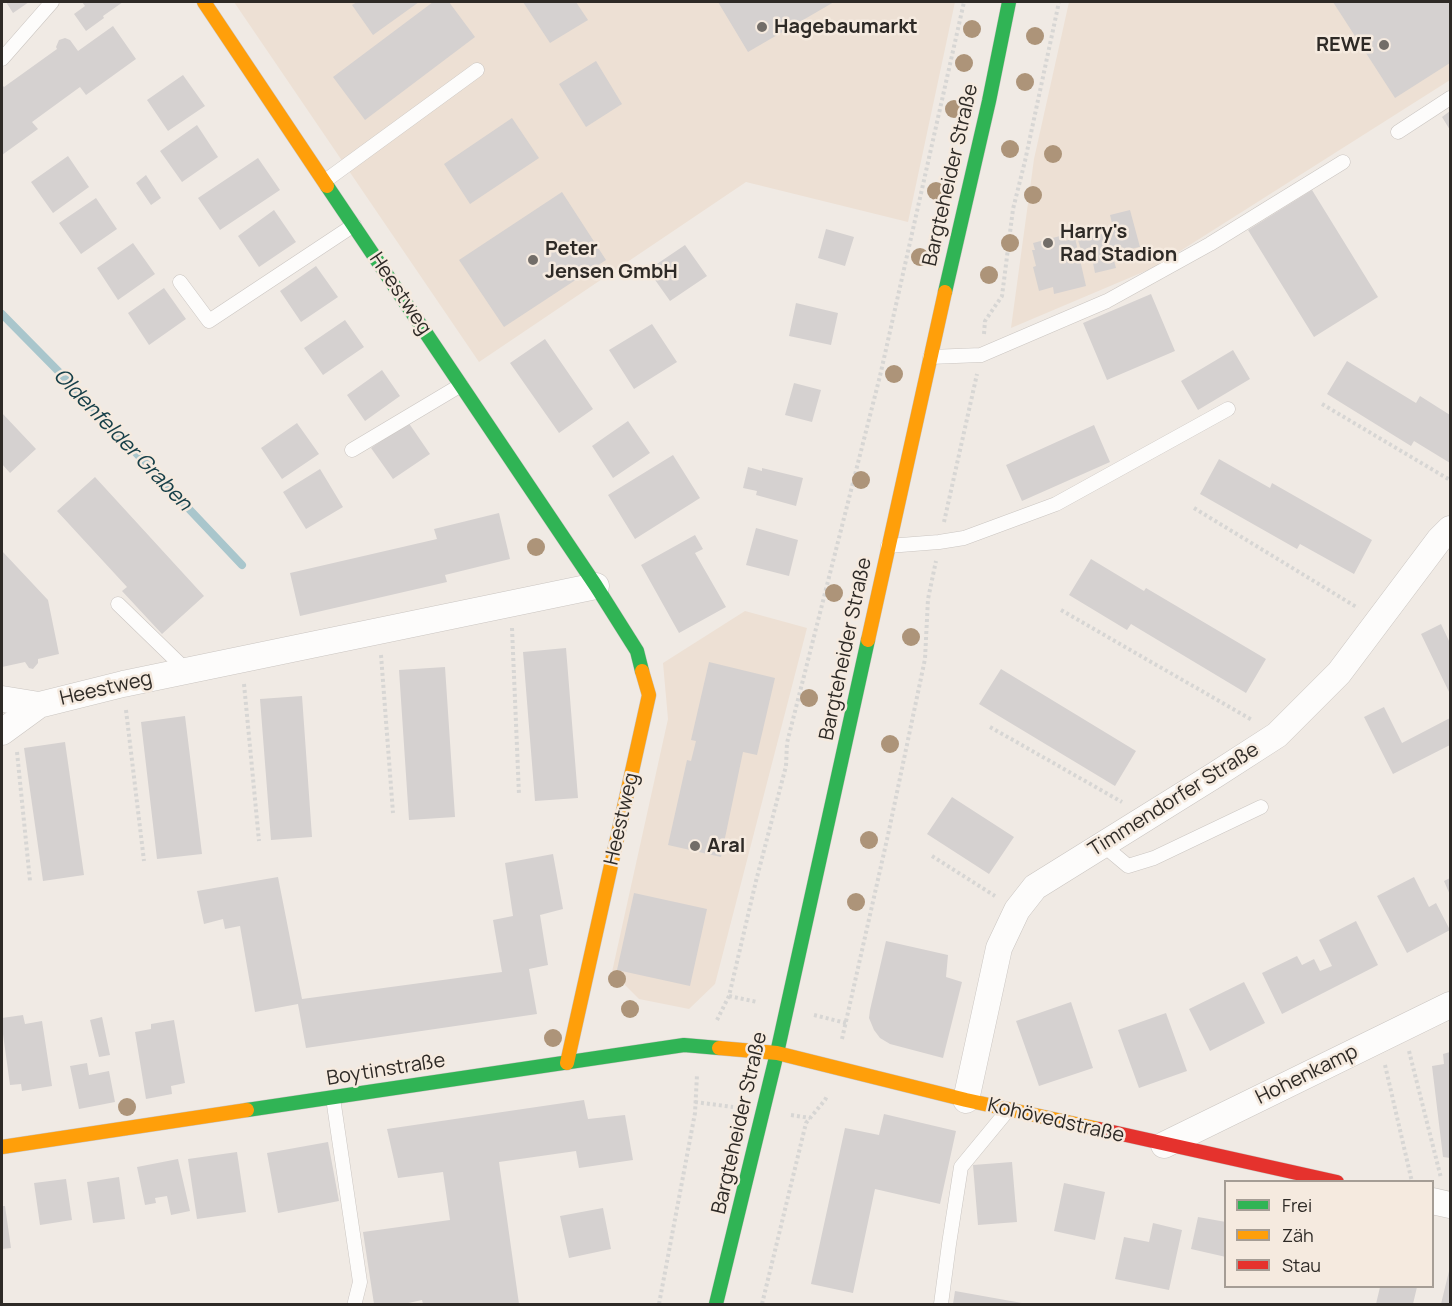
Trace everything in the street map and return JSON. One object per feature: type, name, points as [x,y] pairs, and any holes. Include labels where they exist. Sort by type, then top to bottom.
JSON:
[{"type":"street","name":"Heestweg","points":[[204,2],[597,586],[637,651],[649,695],[567,1063]]},
{"type":"street","name":"Bargteheider Straße","points":[[716,1305],[777,1053],[1010,2]]},
{"type":"street","name":"Timmendorfer Straße","points":[[966,1100],[999,948],[1017,910],[1035,887],[1277,735],[1339,673],[1439,540],[1450,529]]},
{"type":"street","name":"Heestweg","points":[[8,728],[39,705],[123,684],[597,586]]},
{"type":"street","name":"Heestweg","points":[[2,699],[39,705]]},
{"type":"street","name":"Hohenkamp","points":[[1164,1145],[1450,1005]]},
{"type":"street","name":"Boytinstraße","points":[[2,1147],[684,1045],[777,1053]]},
{"type":"street","name":"Kohövedstraße","points":[[777,1053],[1008,1110],[1328,1180]]},
{"type":"lane","points":[[2,59],[52,2]]},
{"type":"lane","points":[[325,181],[477,70]]},
{"type":"lane","points":[[1398,132],[1450,98]]},
{"type":"lane","points":[[930,357],[981,355],[1107,301],[1210,244],[1343,162]]},
{"type":"lane","points":[[180,282],[209,321],[354,225]]},
{"type":"lane","points":[[352,450],[461,385]]},
{"type":"lane","points":[[888,546],[964,538],[1056,504],[1227,409]]},
{"type":"lane","points":[[118,604],[187,671]]},
{"type":"lane","points":[[1103,845],[1128,866],[1154,858],[1261,807]]},
{"type":"lane","points":[[333,1098],[360,1281],[355,1302]]},
{"type":"lane","points":[[941,1305],[961,1167],[1008,1110]]},
{"type":"path","points":[[659,1305],[694,1113],[696,1078],[704,1046],[729,996],[786,766],[787,743],[880,375],[964,2]]},
{"type":"path","points":[[762,1305],[806,1123],[825,1100],[848,1016],[925,658],[928,599],[939,542],[981,355],[985,321],[1002,296],[1013,209],[1059,2]]},
{"type":"path","points":[[1322,404],[1450,480]]},
{"type":"path","points":[[1194,508],[1379,621]]},
{"type":"path","points":[[511,604],[519,795]]},
{"type":"path","points":[[1061,610],[1277,735]]},
{"type":"path","points":[[380,631],[393,813]]},
{"type":"path","points":[[241,660],[259,842]]},
{"type":"path","points":[[123,684],[144,861]]},
{"type":"path","points":[[990,727],[1148,816]]},
{"type":"path","points":[[8,728],[30,881]]},
{"type":"path","points":[[932,856],[1017,910]]},
{"type":"path","points":[[1403,1027],[1444,1203]]},
{"type":"path","points":[[1379,1040],[1412,1180]]},
{"type":"shaded area","points":[[234,2],[955,2],[908,222],[746,182],[479,362]]},
{"type":"shaded area","points":[[1069,2],[1450,2],[1450,80],[1155,267],[1011,328],[1034,159]]},
{"type":"shaded area","name":"Aral","points":[[745,611],[807,628],[715,984],[689,1009],[639,999],[612,972],[668,719],[663,663]]},
{"type":"building","points":[[6,2],[29,2],[13,13]]},
{"type":"building","points":[[82,2],[123,2],[86,31],[74,14],[85,6]]},
{"type":"building","points":[[357,2],[419,2],[373,35],[352,5]]},
{"type":"building","points":[[433,2],[449,2],[475,37],[365,120],[333,77]]},
{"type":"building","points":[[523,2],[576,2],[588,20],[550,43]]},
{"type":"building","name":"Hagebaumarkt","points":[[718,2],[834,2],[748,52]]},
{"type":"building","points":[[1333,2],[1450,2],[1450,63],[1395,98]]},
{"type":"building","points":[[113,26],[136,59],[86,95],[80,87],[32,122],[38,129],[2,155],[2,85],[4,87],[57,49],[59,40],[65,38],[70,40],[78,51]]},
{"type":"building","points":[[596,61],[622,104],[586,127],[559,84]]},
{"type":"building","points":[[183,75],[205,106],[168,131],[147,100]]},
{"type":"building","points":[[1450,111],[1450,130],[1442,117]]},
{"type":"building","points":[[512,118],[539,158],[470,204],[444,164]]},
{"type":"building","points":[[197,125],[218,157],[182,182],[160,151]]},
{"type":"building","points":[[68,156],[89,187],[53,213],[31,182]]},
{"type":"building","points":[[258,158],[280,190],[220,230],[198,198]]},
{"type":"building","points":[[146,175],[161,198],[151,205],[136,183]]},
{"type":"building","points":[[1312,190],[1378,297],[1314,337],[1248,230]]},
{"type":"building","points":[[562,192],[606,260],[504,327],[459,260]]},
{"type":"building","points":[[96,198],[117,229],[81,254],[59,223]]},
{"type":"building","points":[[274,210],[296,242],[259,267],[238,236]]},
{"type":"building","points":[[1130,210],[1140,247],[1112,253],[1116,268],[1095,273],[1092,258],[1084,261],[1078,240],[1114,231],[1110,215]]},
{"type":"building","points":[[826,229],[854,237],[845,266],[818,258]]},
{"type":"building","points":[[1064,235],[1065,241],[1075,238],[1086,286],[1054,294],[1053,287],[1039,291],[1033,267],[1036,266],[1032,250],[1035,250],[1033,243]]},
{"type":"building","points":[[133,243],[155,274],[118,300],[97,268]]},
{"type":"building","points":[[685,245],[707,276],[670,301],[648,270]]},
{"type":"building","points":[[316,266],[338,297],[301,322],[280,291]]},
{"type":"building","points":[[164,288],[186,319],[149,345],[128,313]]},
{"type":"building","points":[[1151,294],[1175,351],[1107,380],[1083,323]]},
{"type":"building","points":[[796,303],[838,313],[831,345],[789,336]]},
{"type":"building","points":[[345,320],[364,347],[323,375],[304,348]]},
{"type":"building","points":[[652,324],[677,362],[634,389],[609,350]]},
{"type":"building","points":[[545,339],[593,409],[559,433],[510,363]]},
{"type":"building","points":[[1233,350],[1250,379],[1198,410],[1181,381]]},
{"type":"building","points":[[1347,361],[1416,403],[1420,396],[1450,415],[1450,463],[1414,441],[1411,446],[1327,394]]},
{"type":"building","points":[[382,370],[400,396],[365,421],[347,395]]},
{"type":"building","points":[[794,383],[821,390],[812,422],[785,415]]},
{"type":"building","points":[[2,413],[36,449],[10,473],[2,464]]},
{"type":"building","points":[[628,421],[650,453],[613,478],[592,446]]},
{"type":"building","points":[[408,422],[430,454],[393,479],[371,448]]},
{"type":"building","points":[[297,423],[319,454],[282,479],[261,448]]},
{"type":"building","points":[[1094,425],[1110,462],[1022,501],[1006,465]]},
{"type":"building","points":[[673,455],[700,498],[635,539],[608,495]]},
{"type":"building","points":[[1219,459],[1270,488],[1272,483],[1372,540],[1354,574],[1300,544],[1297,549],[1200,494]]},
{"type":"building","points":[[748,467],[803,478],[796,506],[756,495],[757,491],[743,488]]},
{"type":"building","points":[[320,469],[343,507],[306,529],[283,492]]},
{"type":"building","points":[[95,477],[204,596],[162,634],[122,591],[127,587],[57,511]]},
{"type":"building","points":[[499,513],[510,559],[445,575],[447,582],[300,616],[290,573],[437,539],[434,529]]},
{"type":"building","points":[[756,528],[798,540],[789,576],[746,565]]},
{"type":"building","points":[[695,535],[703,549],[695,553],[726,607],[679,633],[641,565]]},
{"type":"building","points":[[2,551],[48,600],[59,654],[38,659],[33,669],[29,668],[25,662],[2,667]]},
{"type":"building","points":[[1091,559],[1144,591],[1146,588],[1266,659],[1246,693],[1131,624],[1127,630],[1069,595]]},
{"type":"building","points":[[1441,624],[1450,643],[1450,694],[1421,634]]},
{"type":"building","points":[[566,648],[578,798],[535,801],[523,652]]},
{"type":"building","points":[[709,662],[775,678],[757,755],[743,752],[721,857],[668,845],[687,760],[691,761],[696,741],[691,740]]},
{"type":"building","points":[[445,667],[455,817],[409,820],[399,670]]},
{"type":"building","points":[[1001,669],[1136,751],[1115,786],[979,704]]},
{"type":"building","points":[[302,696],[312,837],[271,840],[260,699]]},
{"type":"building","points":[[1384,707],[1402,743],[1450,718],[1450,745],[1393,774],[1364,717]]},
{"type":"building","points":[[185,716],[202,854],[157,859],[141,722]]},
{"type":"building","points":[[65,742],[84,875],[43,881],[24,748]]},
{"type":"building","points":[[952,797],[1014,837],[989,874],[927,834]]},
{"type":"building","points":[[553,854],[563,909],[540,915],[548,965],[529,969],[537,1014],[306,1048],[298,1004],[255,1012],[240,926],[225,929],[223,919],[204,924],[197,891],[278,877],[302,999],[502,972],[493,920],[513,916],[505,863]]},
{"type":"building","points":[[1414,877],[1429,907],[1436,903],[1450,930],[1407,953],[1377,896]]},
{"type":"building","points":[[1450,878],[1450,895],[1444,881]]},
{"type":"building","points":[[634,893],[707,909],[690,986],[617,970]]},
{"type":"building","points":[[1356,921],[1378,965],[1282,1014],[1262,973],[1297,956],[1302,965],[1314,959],[1320,971],[1332,966],[1319,940]]},
{"type":"building","points":[[886,941],[948,955],[946,977],[962,982],[943,1058],[890,1044],[880,1038],[874,1030],[869,1018],[870,1010]]},
{"type":"building","points":[[1244,982],[1265,1023],[1210,1051],[1189,1009]]},
{"type":"building","points":[[1071,1002],[1093,1068],[1039,1086],[1016,1021]]},
{"type":"building","points":[[1166,1013],[1187,1071],[1139,1088],[1118,1030]]},
{"type":"building","points":[[23,1015],[25,1024],[42,1021],[52,1086],[22,1091],[21,1084],[10,1085],[2,1018]]},
{"type":"building","points":[[102,1017],[110,1055],[99,1057],[90,1020]]},
{"type":"building","points":[[174,1020],[185,1083],[171,1086],[172,1094],[146,1099],[135,1032],[151,1029],[151,1024]]},
{"type":"building","points":[[1450,1052],[1450,1158],[1443,1157],[1432,1066],[1444,1064],[1443,1054]]},
{"type":"building","points":[[87,1063],[89,1075],[109,1071],[115,1102],[79,1109],[70,1066]]},
{"type":"building","points":[[584,1100],[588,1119],[625,1115],[633,1160],[579,1168],[576,1151],[499,1162],[519,1304],[423,1304],[422,1300],[404,1304],[374,1304],[363,1232],[450,1220],[443,1172],[398,1178],[387,1129]]},
{"type":"building","points":[[884,1114],[956,1131],[940,1204],[875,1189],[853,1293],[811,1284],[845,1128],[879,1135]]},
{"type":"building","points":[[328,1142],[339,1201],[278,1213],[267,1153]]},
{"type":"building","points":[[237,1152],[246,1212],[197,1219],[188,1159]]},
{"type":"building","points":[[178,1159],[190,1211],[171,1215],[167,1196],[155,1198],[156,1203],[145,1205],[137,1167]]},
{"type":"building","points":[[1012,1162],[1017,1222],[978,1225],[973,1165]]},
{"type":"building","points":[[119,1177],[125,1219],[93,1223],[87,1182]]},
{"type":"building","points":[[66,1179],[72,1220],[40,1225],[34,1183]]},
{"type":"building","points":[[1064,1183],[1105,1192],[1095,1240],[1054,1231]]},
{"type":"building","points":[[2,1206],[5,1206],[11,1248],[2,1249]]},
{"type":"building","points":[[603,1208],[611,1249],[569,1258],[560,1216]]},
{"type":"building","points":[[1198,1217],[1224,1222],[1224,1257],[1191,1249]]},
{"type":"building","points":[[1153,1223],[1182,1230],[1169,1290],[1115,1279],[1124,1237],[1149,1242]]},
{"type":"building","points":[[1450,1267],[1450,1304],[1441,1304]]},
{"type":"building","points":[[1380,1288],[1417,1288],[1413,1304],[1376,1304]]},
{"type":"building","points":[[955,1291],[1022,1303],[1022,1304],[953,1304]]},
{"type":"waterway","name":"Oldenfelder Graben","points":[[2,314],[242,565]]},
{"type":"traffic: fast","points":[[945,292],[989,101],[1009,2]]},
{"type":"traffic: fast","points":[[327,186],[596,586],[637,651],[642,671]]},
{"type":"traffic: fast","points":[[716,1304],[777,1053],[868,640]]},
{"type":"traffic: fast","points":[[247,1110],[684,1045],[719,1048]]},
{"type":"traffic: slow","points":[[204,2],[327,186]]},
{"type":"traffic: slow","points":[[868,640],[945,292]]},
{"type":"traffic: slow","points":[[567,1063],[649,695],[642,671]]},
{"type":"traffic: slow","points":[[719,1048],[777,1053],[966,1100],[1099,1129]]},
{"type":"traffic: slow","points":[[2,1147],[247,1110]]},
{"type":"traffic: jam","points":[[1099,1129],[1328,1180]]},
{"type":"place","name":"Hagebaumarkt","points":[[762,27]]},
{"type":"place","name":"REWE","points":[[1384,45]]},
{"type":"place","name":"Harry's Rad Stadion","points":[[1048,243]]},
{"type":"place","name":"Peter Jensen GmbH","points":[[533,260]]},
{"type":"place","name":"Aral","points":[[695,846]]}]
